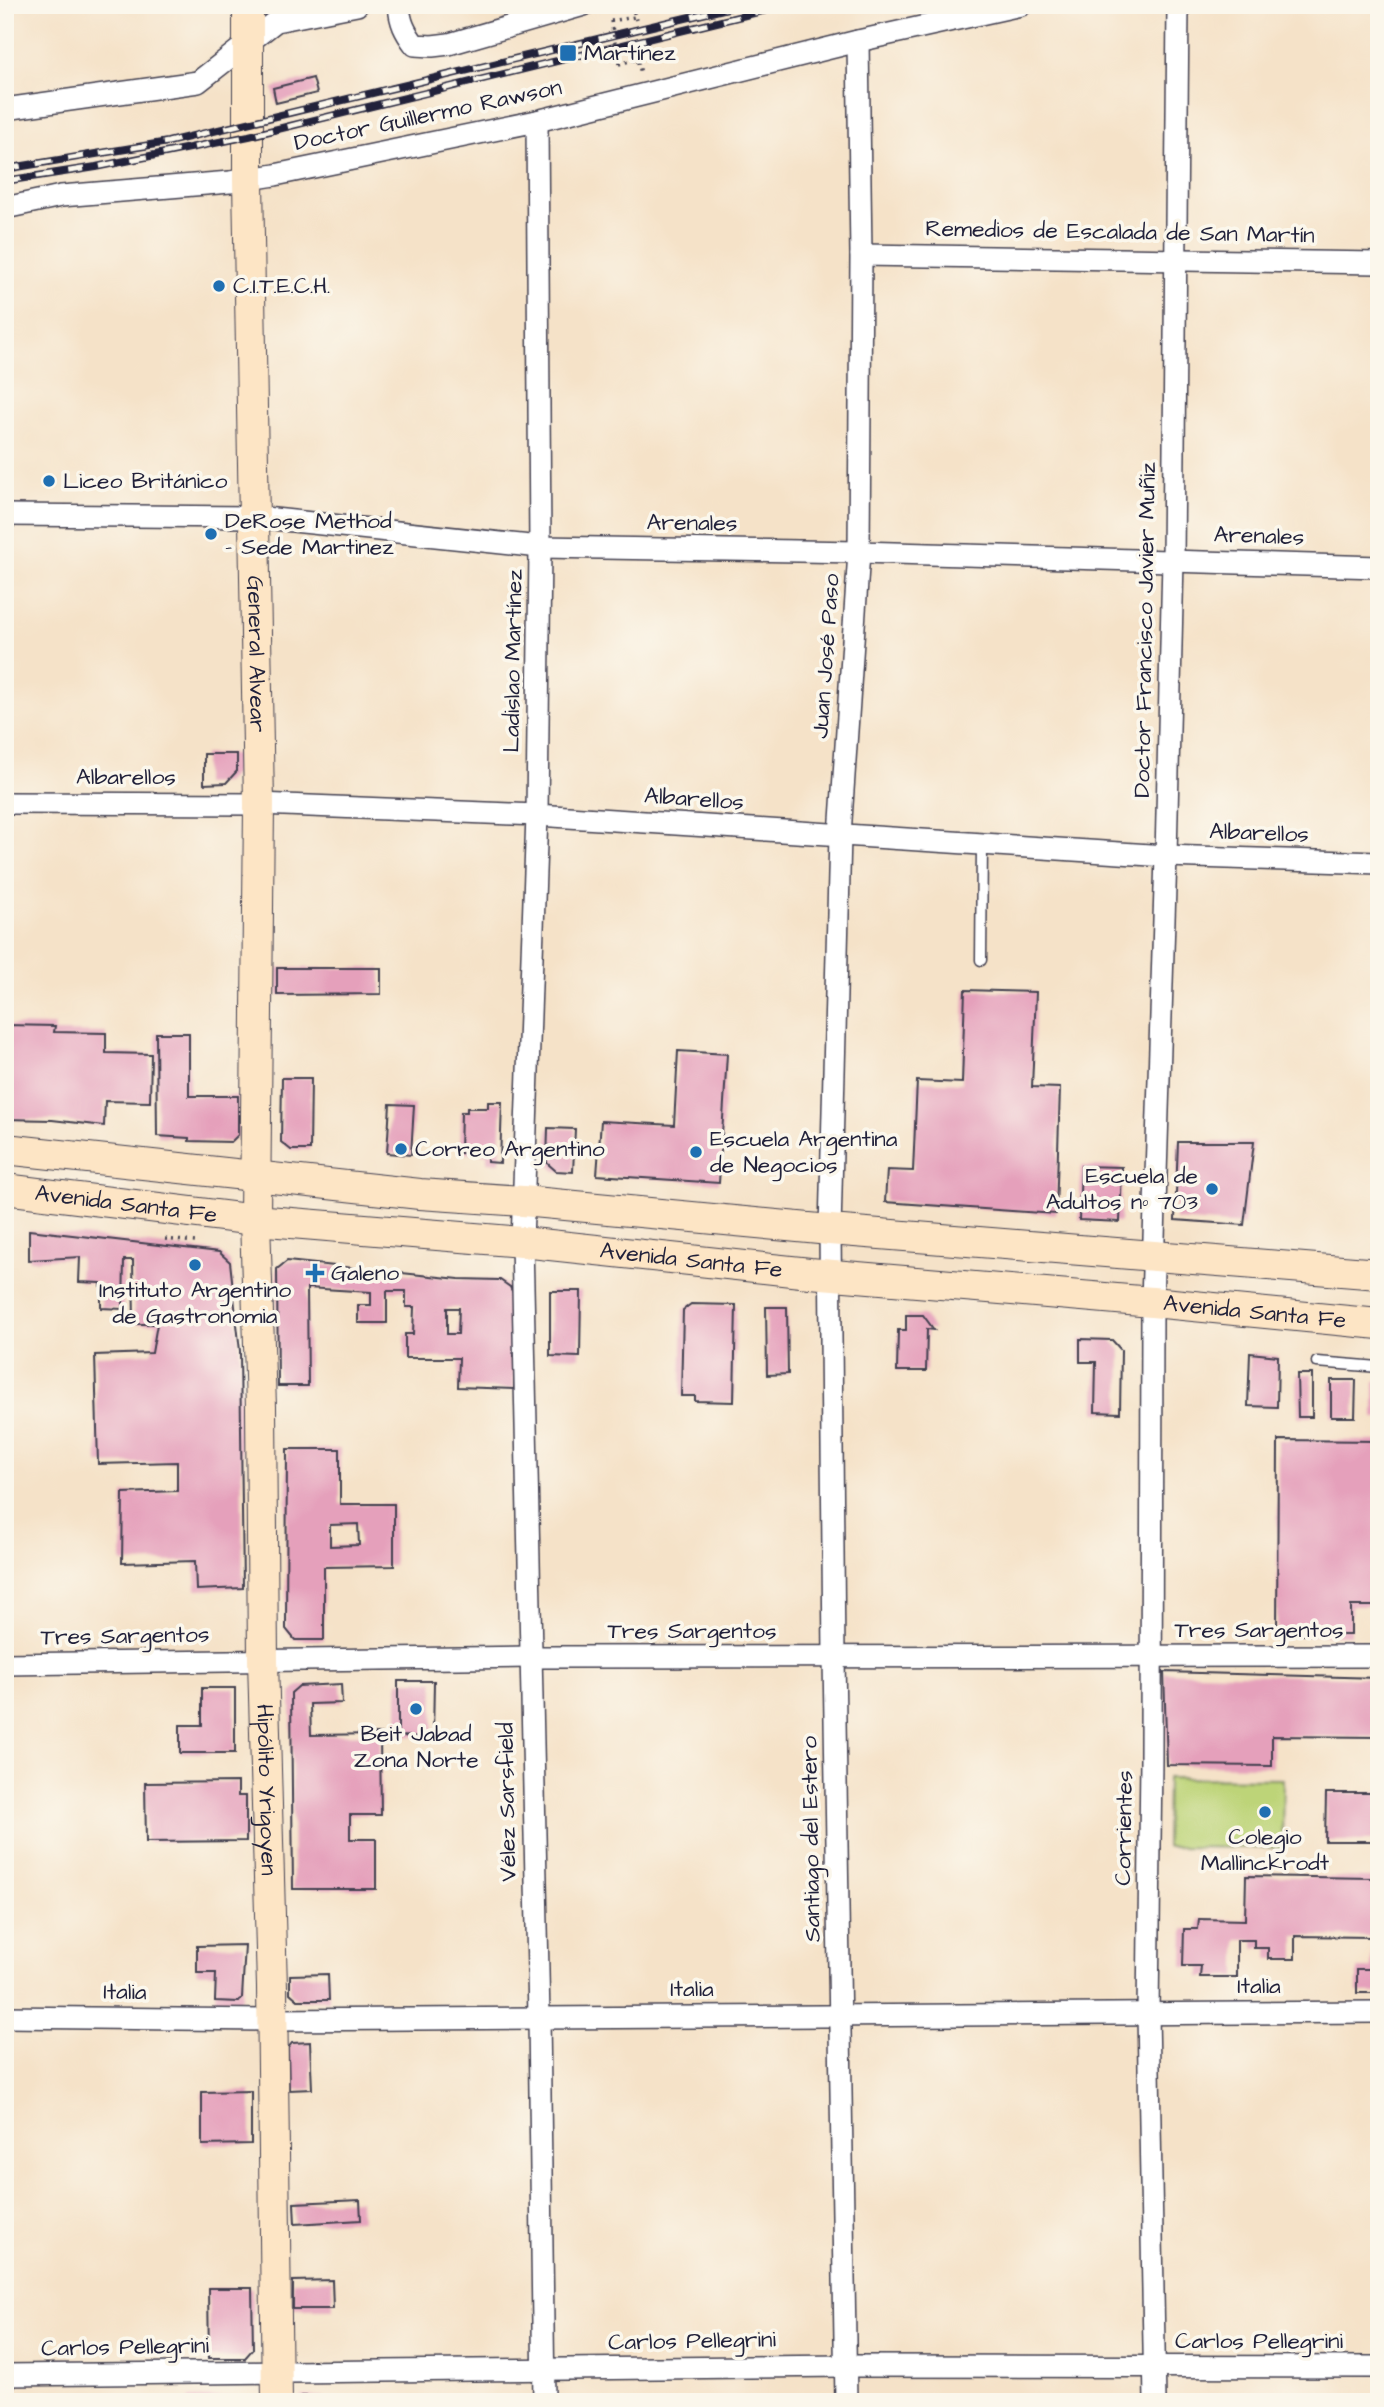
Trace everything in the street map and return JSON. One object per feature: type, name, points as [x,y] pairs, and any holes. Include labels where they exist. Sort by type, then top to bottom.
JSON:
[{"type":"main road","name":"General Alvear","points":[[248,5],[248,180],[258,804],[256,1177]]},
{"type":"main road","name":"Avenida Santa Fe","points":[[5,1149],[420,1194],[1379,1274]]},
{"type":"main road","name":"Hipólito Yrigoyen","points":[[256,1177],[263,1660],[273,2020],[277,2402]]},
{"type":"main road","name":"Avenida Santa Fe","points":[[5,1189],[255,1220],[522,1242],[831,1275],[1379,1324]]},
{"type":"street","points":[[5,109],[198,82],[276,20],[358,5]]},
{"type":"street","points":[[399,5],[406,34],[415,45],[432,46],[449,44],[555,9],[584,5]]},
{"type":"street","name":"Doctor Guillermo Rawson","points":[[5,208],[61,196],[248,180],[537,121],[858,41],[1021,5]]},
{"type":"street","name":"Doctor Francisco Javier Muñiz","points":[[1153,1256],[1173,560],[1178,5]]},
{"type":"street","name":"Juan José Paso","points":[[831,1275],[840,835],[859,552],[861,254],[858,41]]},
{"type":"street","name":"Ladislao Martínez","points":[[523,1201],[537,815],[540,547],[537,121]]},
{"type":"street","name":"Remedios de Escalada de San Martín","points":[[861,254],[1379,263]]},
{"type":"street","name":"Arenales","points":[[5,515],[255,517],[540,547],[859,552],[1379,567]]},
{"type":"street","name":"Albarellos","points":[[5,803],[258,804],[537,815],[1166,856],[1379,863]]},
{"type":"street","name":"Vélez Sarsfield","points":[[523,1201],[544,2402]]},
{"type":"street","name":"Corrientes","points":[[1153,1256],[1148,2013],[1154,2402]]},
{"type":"street","name":"Santiago del Estero","points":[[831,1275],[846,2402]]},
{"type":"street","name":"Tres Sargentos","points":[[5,1664],[529,1657],[1379,1656]]},
{"type":"street","name":"Italia","points":[[5,2017],[273,2020],[1379,2012]]},
{"type":"street","name":"Carlos Pellegrini","points":[[5,2375],[845,2366],[1379,2367]]},
{"type":"lane","points":[[981,960],[982,844]]},
{"type":"lane","points":[[1317,1362],[1379,1367]]},
{"type":"path","points":[[632,5],[635,18],[611,21],[619,64],[637,59],[636,55]]},
{"type":"path","points":[[165,1239],[195,1242]]},
{"type":"green space","points":[[1167,1778],[1283,1779],[1282,1848],[1166,1847]]},
{"type":"building","points":[[313,78],[317,93],[276,103],[273,88]]},
{"type":"building","points":[[204,754],[237,754],[237,771],[226,783],[204,784]]},
{"type":"building","points":[[277,968],[381,968],[381,994],[277,995]]},
{"type":"building","points":[[965,990],[1036,992],[1032,1087],[1060,1088],[1056,1214],[885,1202],[887,1170],[913,1171],[917,1081],[962,1083]]},
{"type":"building","points":[[5,1025],[55,1026],[54,1032],[106,1033],[106,1053],[151,1054],[150,1102],[105,1101],[104,1126],[52,1120],[5,1119]]},
{"type":"building","points":[[156,1033],[189,1033],[189,1096],[238,1096],[238,1135],[231,1142],[189,1141],[189,1138],[157,1136]]},
{"type":"building","points":[[678,1051],[727,1054],[719,1183],[597,1175],[601,1121],[674,1125]]},
{"type":"building","points":[[282,1078],[311,1078],[310,1150],[291,1150],[281,1142]]},
{"type":"building","points":[[488,1102],[502,1102],[500,1163],[487,1162],[487,1154],[460,1153],[461,1112],[467,1112],[467,1108],[488,1108]]},
{"type":"building","points":[[390,1104],[414,1105],[411,1155],[387,1153]]},
{"type":"building","points":[[548,1128],[575,1129],[573,1172],[556,1171],[547,1163]]},
{"type":"building","points":[[1178,1142],[1254,1142],[1244,1225],[1175,1220]]},
{"type":"building","points":[[1081,1166],[1122,1167],[1120,1222],[1079,1220]]},
{"type":"building","points":[[29,1230],[219,1252],[230,1262],[240,1351],[243,1588],[196,1590],[195,1561],[122,1563],[123,1493],[177,1491],[177,1462],[98,1464],[95,1355],[152,1353],[157,1324],[134,1324],[133,1260],[124,1260],[123,1309],[101,1308],[101,1283],[79,1282],[80,1257],[29,1260]]},
{"type":"building","points":[[287,1261],[459,1279],[500,1280],[510,1287],[516,1299],[514,1389],[458,1387],[459,1358],[405,1358],[405,1334],[413,1334],[414,1307],[406,1307],[406,1291],[387,1291],[387,1323],[358,1323],[358,1305],[371,1305],[371,1292],[307,1288],[308,1386],[278,1386],[277,1269]],"holes":[[[447,1308],[459,1308],[458,1334],[447,1334]]]},
{"type":"building","points":[[550,1291],[581,1291],[580,1357],[550,1356]]},
{"type":"building","points":[[691,1304],[736,1305],[734,1402],[695,1401],[695,1396],[681,1396],[683,1310]]},
{"type":"building","points":[[766,1307],[787,1307],[788,1374],[767,1375]]},
{"type":"building","points":[[906,1315],[923,1315],[934,1330],[927,1329],[926,1371],[897,1371],[898,1330],[906,1330]]},
{"type":"building","points":[[1080,1339],[1112,1340],[1121,1350],[1120,1413],[1095,1412],[1096,1362],[1080,1362]]},
{"type":"building","points":[[1250,1353],[1278,1356],[1277,1407],[1248,1406]]},
{"type":"building","points":[[1297,1374],[1312,1374],[1312,1417],[1298,1417]]},
{"type":"building","points":[[1331,1380],[1356,1380],[1355,1417],[1331,1417]]},
{"type":"building","points":[[1374,1381],[1379,1381],[1379,1418],[1374,1418]]},
{"type":"building","points":[[1278,1440],[1379,1441],[1379,1606],[1351,1606],[1351,1635],[1277,1635]]},
{"type":"building","points":[[287,1449],[340,1449],[340,1504],[394,1504],[394,1566],[324,1567],[324,1640],[295,1640],[286,1629]],"holes":[[[358,1524],[359,1545],[330,1546],[330,1525]]]},
{"type":"building","points":[[1164,1672],[1379,1678],[1379,1737],[1272,1736],[1272,1766],[1167,1765]]},
{"type":"building","name":"Beit Jabad Zona Norte","points":[[398,1681],[434,1681],[433,1737],[398,1736]]},
{"type":"building","points":[[341,1684],[342,1703],[310,1704],[311,1735],[380,1734],[381,1815],[350,1815],[350,1839],[376,1839],[376,1889],[293,1889],[291,1693],[299,1686]]},
{"type":"building","points":[[202,1688],[235,1688],[235,1753],[180,1753],[180,1725],[202,1725]]},
{"type":"building","points":[[238,1782],[238,1796],[246,1796],[246,1841],[146,1842],[145,1783]]},
{"type":"building","points":[[1326,1793],[1379,1793],[1379,1993],[1357,1993],[1357,1969],[1371,1969],[1372,1937],[1295,1936],[1295,1959],[1268,1959],[1268,1948],[1254,1948],[1254,1940],[1237,1940],[1237,1977],[1200,1977],[1201,1966],[1183,1966],[1184,1929],[1198,1929],[1199,1919],[1245,1920],[1246,1876],[1373,1878],[1373,1841],[1325,1841]]},
{"type":"building","points":[[245,1945],[242,1998],[239,2002],[215,2001],[216,1973],[197,1973],[197,1946]]},
{"type":"building","points":[[328,1974],[329,2000],[298,2000],[290,1993],[290,1975]]},
{"type":"building","points":[[310,2042],[312,2089],[289,2090],[288,2048],[292,2043]]},
{"type":"building","points":[[251,2091],[251,2144],[202,2145],[202,2092]]},
{"type":"building","points":[[360,2200],[361,2220],[295,2224],[294,2203]]},
{"type":"building","points":[[332,2280],[333,2309],[293,2309],[293,2281]]},
{"type":"building","points":[[208,2288],[252,2288],[253,2349],[245,2358],[209,2358]]},
{"type":"building","points":[[302,2396],[325,2397],[324,2402],[298,2402]]},
{"type":"building","points":[[242,2397],[246,2402],[189,2402],[189,2398]]},
{"type":"railway","points":[[5,169],[168,142],[740,5]]},
{"type":"railway","points":[[5,181],[96,167],[249,136],[787,5]]},
{"type":"place","name":"Martínez","points":[[568,53]]},
{"type":"place","name":"C.I.T.E.C.H.","points":[[219,286]]},
{"type":"place","name":"Liceo Británico","points":[[49,481]]},
{"type":"place","name":"DeRose Method - Sede Martinez","points":[[211,534]]},
{"type":"place","name":"Correo Argentino","points":[[401,1149]]},
{"type":"place","name":"Escuela Argentina de Negocios","points":[[696,1152]]},
{"type":"place","name":"Escuela de Adultos nº 703","points":[[1212,1189]]},
{"type":"place","name":"Instituto Argentino de Gastronomia","points":[[195,1265]]},
{"type":"place","name":"Galeno","points":[[315,1273]]},
{"type":"place","name":"Beit Jabad Zona Norte","points":[[416,1709]]},
{"type":"place","name":"Colegio Mallinckrodt","points":[[1265,1812]]}]
